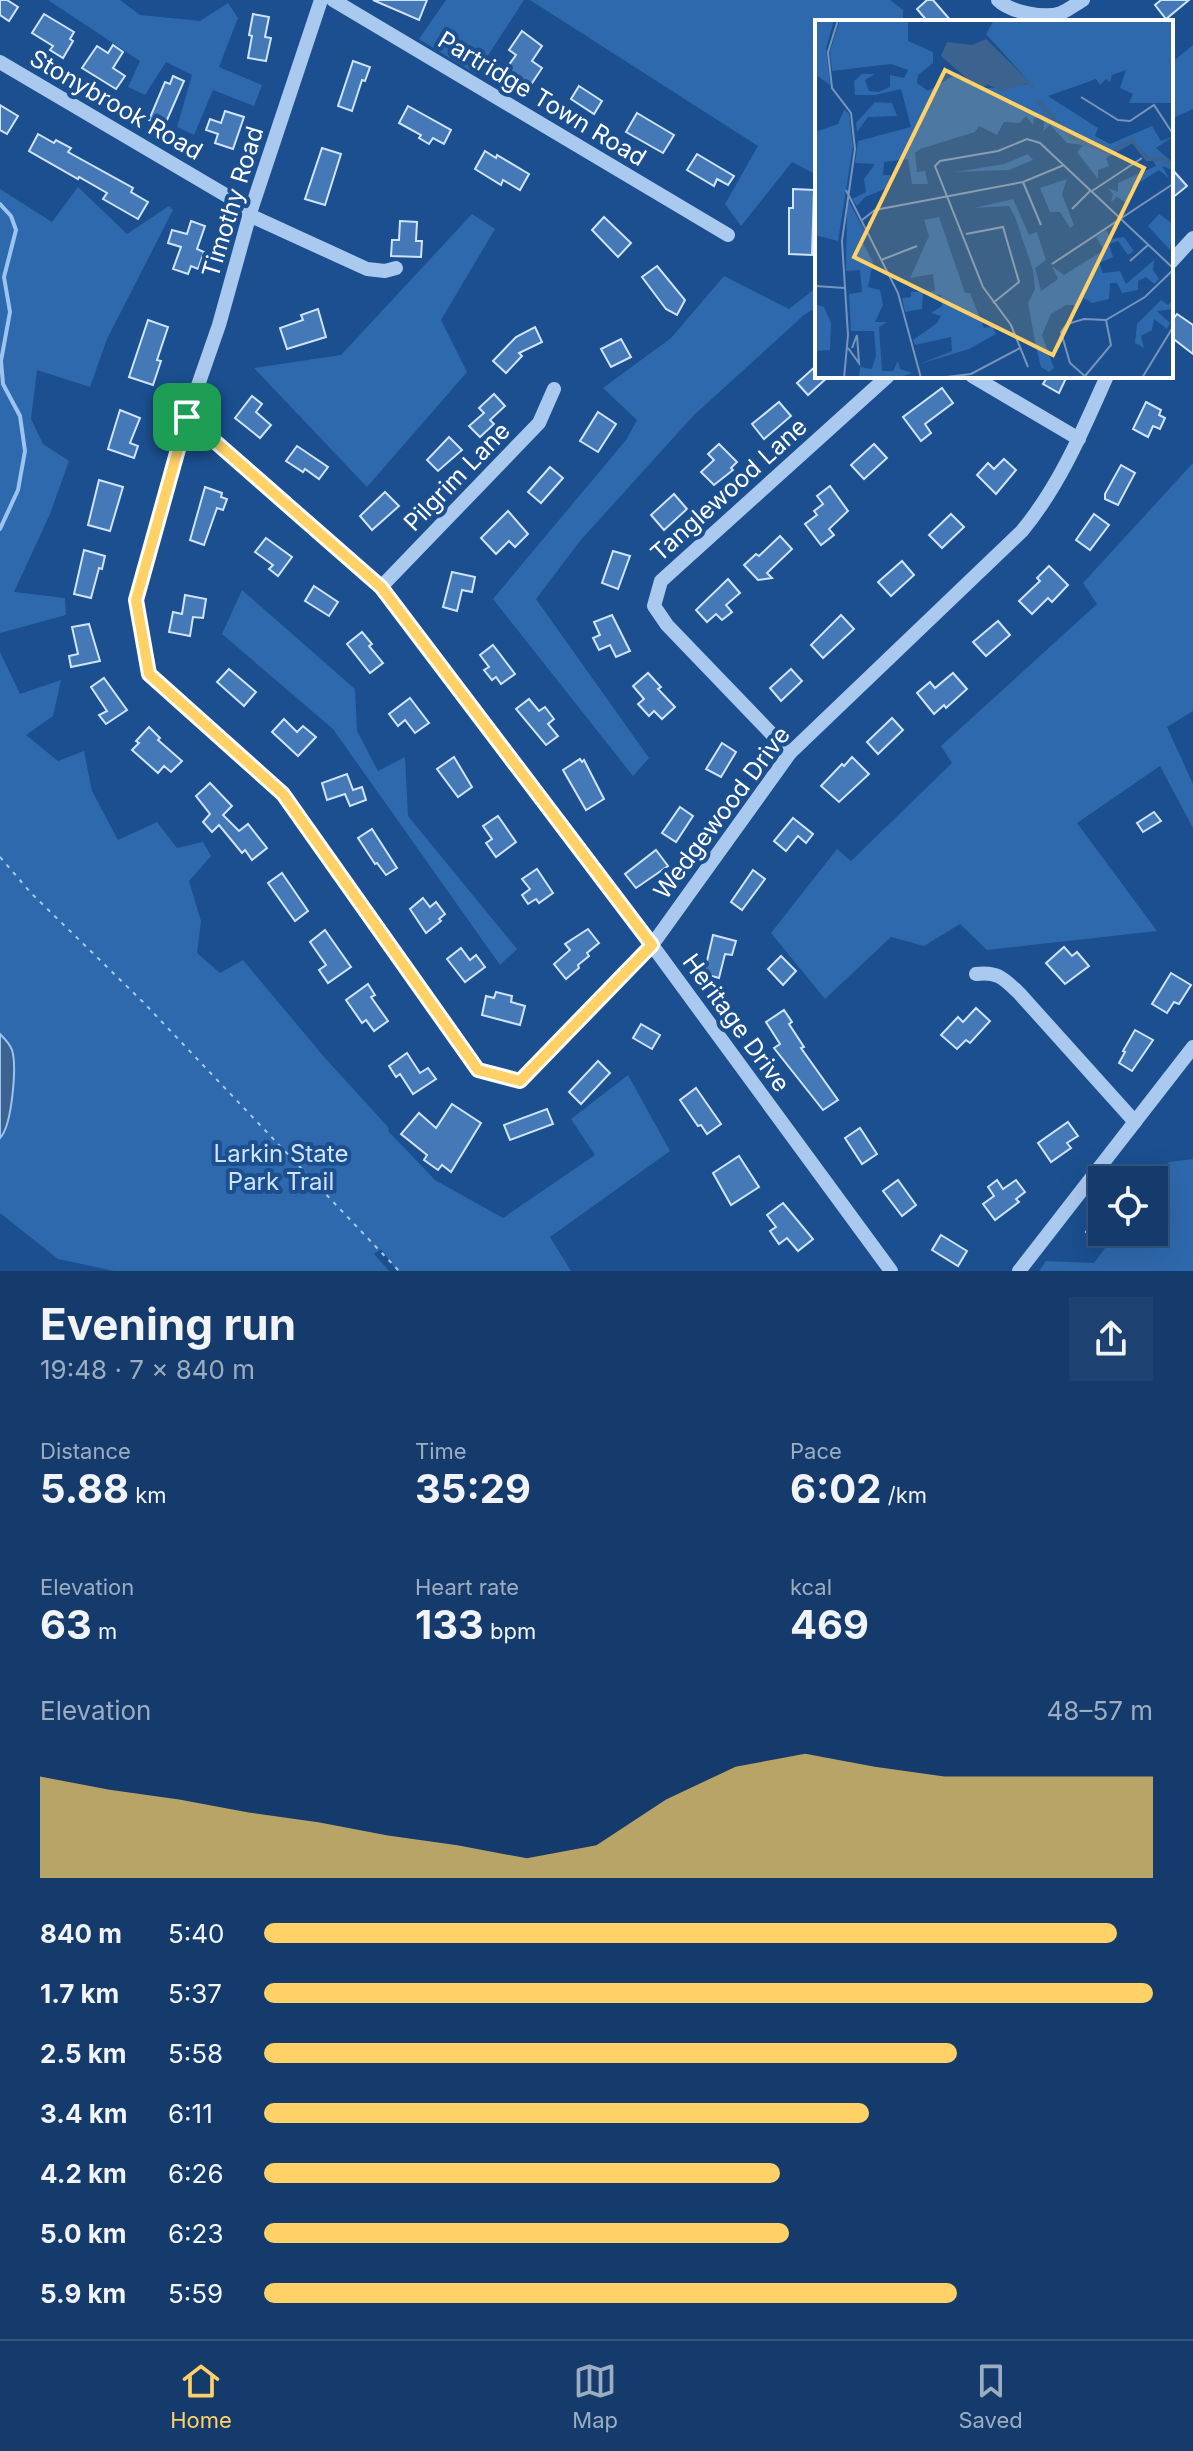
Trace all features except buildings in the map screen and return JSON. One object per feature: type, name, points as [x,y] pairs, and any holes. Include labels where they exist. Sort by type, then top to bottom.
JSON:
[{"type":"street","name":"Timothy Road","points":[[187,417],[219,325],[250,213],[321,0]]},
{"type":"street","name":"Partridge Town Road","points":[[333,0],[728,235]]},
{"type":"street","points":[[998,0],[1003,5],[1028,14],[1059,15],[1083,0]]},
{"type":"street","name":"Stonybrook Road","points":[[0,62],[250,213],[367,269],[385,271],[396,268]]},
{"type":"street","points":[[1173,260],[1193,238]]},
{"type":"street","name":"Tanglewood Lane","points":[[790,753],[667,625],[654,606],[661,581],[886,378]]},
{"type":"street","points":[[975,378],[1079,439]]},
{"type":"street","name":"Wedgewood Drive","points":[[187,417],[136,600],[149,674],[283,794],[478,1070],[520,1081],[652,945],[790,753],[1022,531],[1044,505],[1079,439],[1106,378]]},
{"type":"street","name":"Pilgrim Lane","points":[[381,587],[539,423],[554,389]]},
{"type":"street","name":"Heritage Drive","points":[[187,417],[381,587],[652,945],[891,1271]]},
{"type":"street","points":[[976,974],[989,972],[1003,978],[1135,1122]]},
{"type":"street","points":[[1019,1271],[1193,1047]]},
{"type":"path","points":[[0,857],[31,893],[143,1002],[399,1271]]},
{"type":"green space","points":[[48,0],[120,0],[140,15],[200,21],[228,3],[238,18],[219,67],[262,85],[254,106],[213,90],[194,135],[177,127],[192,75],[166,62],[145,95],[128,87],[140,61]]},
{"type":"green space","points":[[446,0],[524,0],[476,74],[419,39]]},
{"type":"green space","points":[[530,0],[890,0],[903,10],[903,20],[815,20],[815,174],[792,162],[741,226],[725,204],[758,146]]},
{"type":"green space","points":[[1193,45],[1193,109],[1173,118],[1173,61]]},
{"type":"green space","points":[[78,187],[127,234],[169,206],[173,210],[107,339],[90,387],[37,370],[31,419],[43,444],[69,461],[50,514],[14,592],[65,598],[66,615],[0,633],[0,189],[52,222]]},
{"type":"green space","points":[[472,214],[495,229],[441,320],[467,372],[367,487],[254,368],[341,355]]},
{"type":"green space","points":[[724,276],[789,309],[815,289],[815,308],[693,416],[580,541],[536,599],[649,758],[633,776],[493,599],[626,440],[637,420],[603,388],[671,338]]},
{"type":"green space","points":[[1193,463],[1193,711],[1167,727],[1193,784],[1193,828],[1160,766],[1077,823],[1157,931],[987,950],[960,924],[924,946],[891,937],[825,999],[771,933],[837,849],[851,861],[952,763],[941,746],[1097,604],[1083,583]]},
{"type":"green space","points":[[242,590],[355,689],[357,731],[378,771],[405,757],[408,816],[517,949],[500,965],[333,729],[222,634]]},
{"type":"green space","name":"Larkin State Park Trail","points":[[0,652],[20,694],[61,680],[53,716],[26,735],[58,761],[84,751],[92,791],[118,840],[157,822],[177,848],[203,842],[211,856],[189,881],[201,921],[197,953],[220,973],[243,960],[388,1127],[389,1132],[435,1180],[503,1218],[595,1155],[571,1119],[628,1075],[670,1151],[550,1237],[571,1271],[397,1271],[381,1249],[374,1254],[389,1271],[114,1271],[58,1259],[0,1213],[0,1138],[8,1121],[14,1069],[12,1050],[0,1034]]},
{"type":"green space","points":[[1193,1159],[1193,1271],[1039,1271],[1046,1261],[1094,1263],[1107,1246],[1168,1246],[1166,1166],[1169,1162]]},
{"type":"shaded area","points":[[0,1034],[12,1050],[14,1069],[8,1121],[0,1138]]},
{"type":"waterway","points":[[0,204],[11,216],[16,230],[4,277],[10,312],[1,361],[3,384],[20,416],[25,451],[18,490],[0,529]]},
{"type":"route","points":[[187,417],[381,587],[652,945],[520,1081],[478,1070],[283,794],[149,674],[136,600],[187,417]]}]
